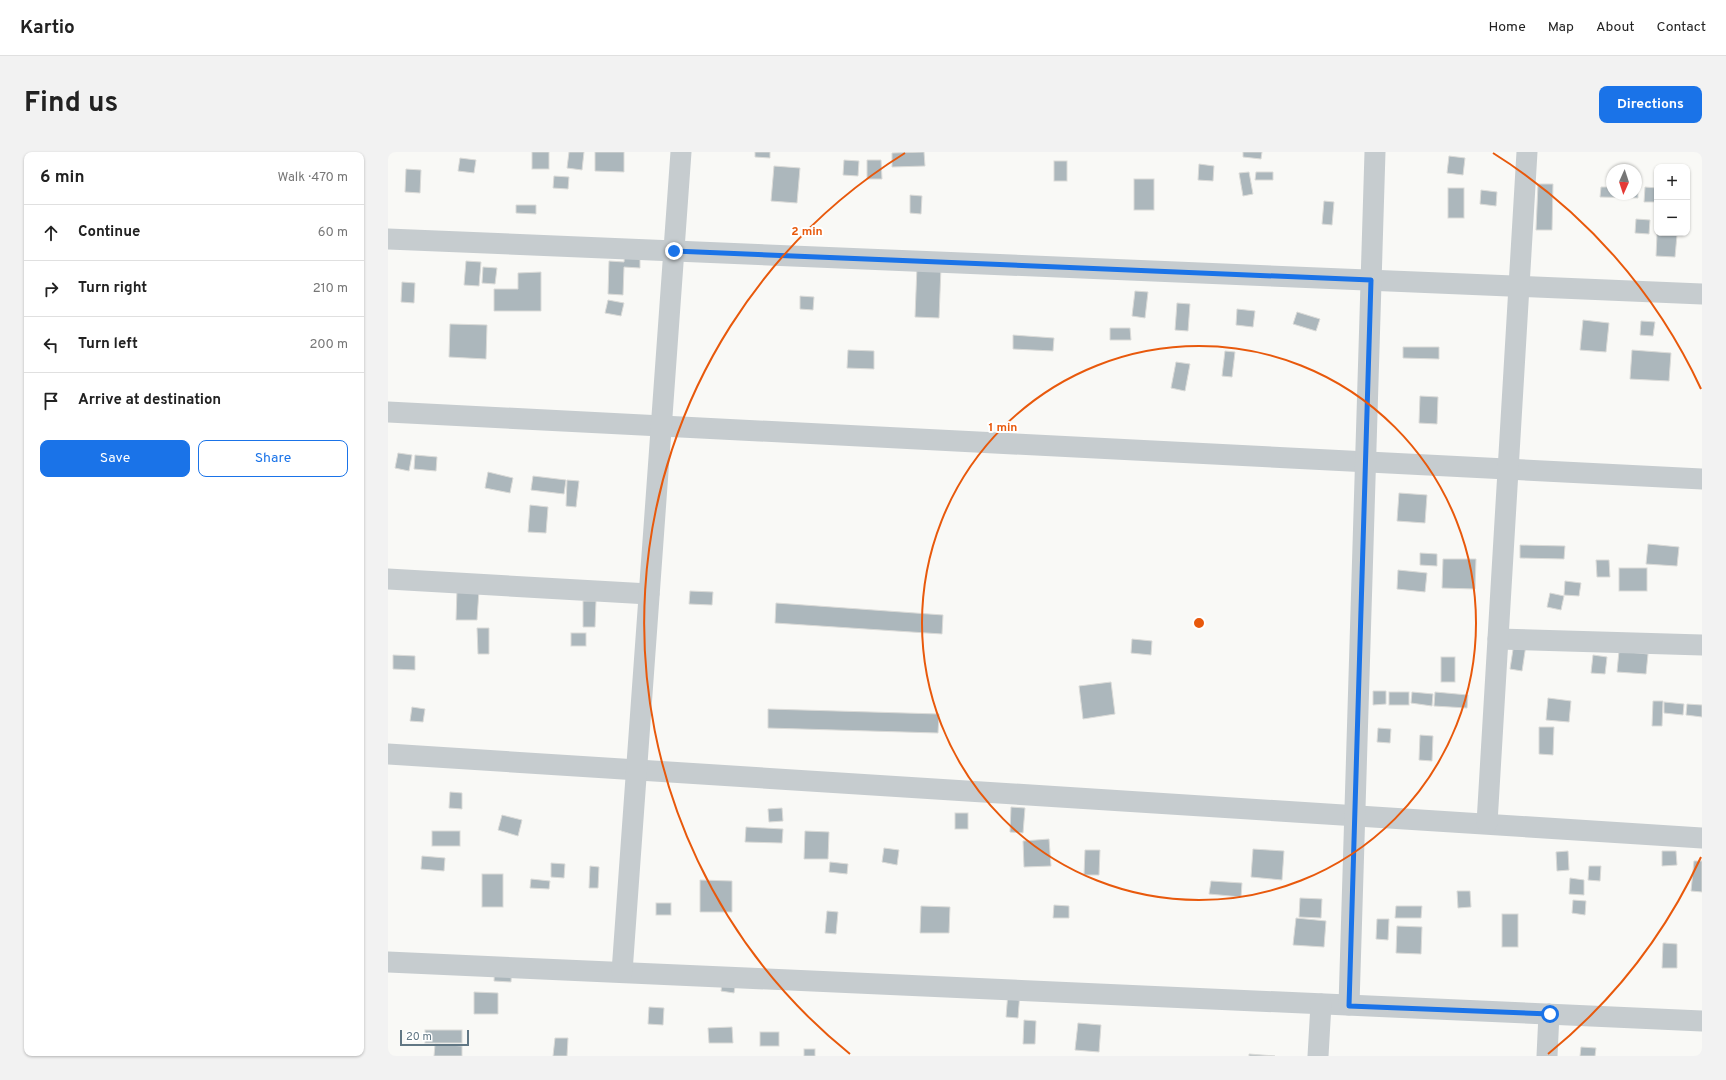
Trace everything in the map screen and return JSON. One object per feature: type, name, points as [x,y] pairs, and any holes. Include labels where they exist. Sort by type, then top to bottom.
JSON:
[{"type":"street","points":[[622,972],[681,152]]},
{"type":"street","points":[[1349,1006],[1375,152]]},
{"type":"street","points":[[1487,823],[1527,152]]},
{"type":"street","points":[[388,238],[1702,294]]},
{"type":"street","points":[[388,412],[1702,479]]},
{"type":"street","points":[[388,579],[649,594]]},
{"type":"street","points":[[1498,639],[1702,645]]},
{"type":"street","points":[[388,754],[1487,823],[1702,838]]},
{"type":"street","points":[[388,962],[1702,1021]]},
{"type":"street","points":[[1318,1056],[1321,1004]]},
{"type":"street","points":[[1547,1056],[1550,1014]]},
{"type":"building","points":[[532,152],[549,152],[549,169],[532,169]]},
{"type":"building","points":[[569,152],[584,152],[582,170],[567,168]]},
{"type":"building","points":[[595,152],[624,152],[624,172],[595,171]]},
{"type":"building","points":[[755,152],[770,152],[770,158],[755,157]]},
{"type":"building","points":[[924,152],[925,166],[892,167],[892,153]]},
{"type":"building","points":[[1243,152],[1262,152],[1261,159],[1243,157]]},
{"type":"building","points":[[1449,156],[1465,158],[1463,175],[1447,173]]},
{"type":"building","points":[[460,158],[476,160],[474,173],[458,171]]},
{"type":"building","points":[[844,160],[859,161],[858,176],[843,175]]},
{"type":"building","points":[[867,160],[881,160],[882,179],[867,179]]},
{"type":"building","points":[[1054,161],[1067,161],[1067,181],[1054,181]]},
{"type":"building","points":[[1199,164],[1214,166],[1213,181],[1198,180]]},
{"type":"building","points":[[774,166],[800,168],[797,203],[771,201]]},
{"type":"building","points":[[406,169],[421,170],[420,193],[405,192]]},
{"type":"building","points":[[1249,172],[1253,194],[1243,196],[1239,173]]},
{"type":"building","points":[[1256,172],[1273,172],[1273,180],[1255,180]]},
{"type":"building","points":[[554,176],[569,177],[568,189],[553,188]]},
{"type":"building","points":[[1134,179],[1154,179],[1154,210],[1134,210]]},
{"type":"building","points":[[1538,184],[1553,184],[1552,230],[1536,230]]},
{"type":"building","points":[[1601,187],[1606,187],[1606,197],[1600,197]]},
{"type":"building","points":[[1645,187],[1654,188],[1654,202],[1644,202]]},
{"type":"building","points":[[1448,188],[1464,188],[1464,218],[1448,218]]},
{"type":"building","points":[[1481,190],[1497,192],[1496,206],[1480,204]]},
{"type":"building","points":[[910,195],[922,196],[921,214],[910,213]]},
{"type":"building","points":[[1324,201],[1334,202],[1332,225],[1322,224]]},
{"type":"building","points":[[516,205],[536,205],[536,214],[516,213]]},
{"type":"building","points":[[1636,219],[1650,220],[1649,234],[1635,233]]},
{"type":"building","points":[[1657,236],[1677,236],[1675,257],[1656,256]]},
{"type":"building","points":[[625,250],[640,251],[640,268],[624,267],[623,295],[608,294],[609,261],[624,262]]},
{"type":"building","points":[[466,261],[481,262],[479,286],[464,285]]},
{"type":"building","points":[[917,266],[941,267],[939,318],[915,317]]},
{"type":"building","points":[[483,267],[497,268],[495,284],[482,283]]},
{"type":"building","points":[[541,272],[541,311],[494,311],[494,289],[518,289],[518,273]]},
{"type":"building","points":[[402,282],[415,283],[414,303],[401,302]]},
{"type":"building","points":[[1135,291],[1148,292],[1145,318],[1132,316]]},
{"type":"building","points":[[800,296],[814,297],[813,310],[800,309]]},
{"type":"building","points":[[608,300],[624,303],[621,316],[605,313]]},
{"type":"building","points":[[1177,303],[1190,304],[1188,331],[1175,330]]},
{"type":"building","points":[[1237,309],[1255,311],[1253,327],[1236,325]]},
{"type":"building","points":[[1297,312],[1320,319],[1316,331],[1293,324]]},
{"type":"building","points":[[1583,320],[1609,323],[1606,352],[1580,350]]},
{"type":"building","points":[[1641,321],[1655,322],[1653,336],[1640,335]]},
{"type":"building","points":[[450,324],[487,325],[486,359],[449,357]]},
{"type":"building","points":[[1110,328],[1130,328],[1131,340],[1110,340]]},
{"type":"building","points":[[1013,335],[1054,338],[1053,351],[1013,349]]},
{"type":"building","points":[[1403,347],[1439,347],[1439,359],[1403,358]]},
{"type":"building","points":[[848,350],[874,351],[874,369],[847,368]]},
{"type":"building","points":[[1632,350],[1671,353],[1669,381],[1630,379]]},
{"type":"building","points":[[1225,351],[1235,352],[1232,377],[1222,376]]},
{"type":"building","points":[[1176,362],[1190,364],[1185,391],[1171,388]]},
{"type":"building","points":[[1420,396],[1438,397],[1437,424],[1419,423]]},
{"type":"building","points":[[398,453],[412,455],[409,471],[395,468]]},
{"type":"building","points":[[415,455],[437,457],[436,471],[414,469]]},
{"type":"building","points":[[488,472],[513,478],[510,493],[485,488]]},
{"type":"building","points":[[533,476],[566,480],[564,494],[531,490]]},
{"type":"building","points":[[567,480],[579,481],[576,507],[566,506]]},
{"type":"building","points":[[1399,493],[1427,495],[1425,523],[1397,521]]},
{"type":"building","points":[[530,505],[548,507],[546,533],[528,532]]},
{"type":"building","points":[[1648,544],[1679,547],[1677,566],[1646,564]]},
{"type":"building","points":[[1520,545],[1565,546],[1564,559],[1520,558]]},
{"type":"building","points":[[1420,553],[1437,554],[1437,566],[1420,565]]},
{"type":"building","points":[[1443,559],[1476,559],[1475,589],[1442,588]]},
{"type":"building","points":[[1596,560],[1609,560],[1610,577],[1597,577]]},
{"type":"building","points":[[1619,568],[1647,568],[1647,591],[1619,591]]},
{"type":"building","points":[[1398,570],[1427,573],[1425,592],[1397,589]]},
{"type":"building","points":[[1565,581],[1581,583],[1579,596],[1564,595]]},
{"type":"building","points":[[457,589],[479,590],[477,620],[456,620]]},
{"type":"building","points":[[690,591],[713,592],[712,605],[689,604]]},
{"type":"building","points":[[1550,593],[1564,596],[1561,610],[1547,607]]},
{"type":"building","points":[[583,601],[596,601],[595,627],[583,627]]},
{"type":"building","points":[[776,603],[943,615],[942,634],[775,623]]},
{"type":"building","points":[[477,628],[489,628],[489,654],[478,654]]},
{"type":"building","points":[[571,633],[586,633],[586,646],[571,646]]},
{"type":"building","points":[[1132,639],[1152,641],[1151,655],[1131,653]]},
{"type":"building","points":[[1514,643],[1526,645],[1522,671],[1510,669]]},
{"type":"building","points":[[1619,651],[1648,654],[1646,674],[1617,672]]},
{"type":"building","points":[[393,655],[415,656],[415,670],[393,669]]},
{"type":"building","points":[[1593,655],[1607,657],[1605,674],[1591,673]]},
{"type":"building","points":[[1441,657],[1455,657],[1455,682],[1441,682]]},
{"type":"building","points":[[1111,682],[1115,714],[1083,719],[1079,686]]},
{"type":"building","points":[[1373,691],[1386,691],[1386,704],[1373,705]]},
{"type":"building","points":[[1389,692],[1409,692],[1409,705],[1389,705]]},
{"type":"building","points":[[1412,692],[1433,694],[1432,706],[1411,703]]},
{"type":"building","points":[[1435,692],[1468,695],[1467,708],[1434,706]]},
{"type":"building","points":[[1548,698],[1571,701],[1569,722],[1546,720]]},
{"type":"building","points":[[1653,701],[1663,701],[1662,726],[1652,726]]},
{"type":"building","points":[[1664,702],[1684,704],[1683,715],[1664,713]]},
{"type":"building","points":[[1687,704],[1702,705],[1702,717],[1686,715]]},
{"type":"building","points":[[412,707],[425,709],[423,722],[410,721]]},
{"type":"building","points":[[768,709],[939,714],[938,733],[768,728]]},
{"type":"building","points":[[1539,727],[1554,727],[1553,755],[1539,754]]},
{"type":"building","points":[[1378,728],[1391,729],[1390,743],[1377,742]]},
{"type":"building","points":[[1420,735],[1433,736],[1432,761],[1419,760]]},
{"type":"building","points":[[450,792],[462,793],[462,809],[449,808]]},
{"type":"building","points":[[1011,807],[1025,808],[1023,833],[1010,832]]},
{"type":"building","points":[[782,808],[783,821],[769,822],[768,809]]},
{"type":"building","points":[[955,813],[968,813],[968,829],[955,829]]},
{"type":"building","points":[[502,815],[522,820],[518,836],[498,830]]},
{"type":"building","points":[[746,827],[783,829],[782,843],[745,842]]},
{"type":"building","points":[[432,831],[460,831],[460,846],[432,846]]},
{"type":"building","points":[[805,831],[829,832],[828,859],[804,859]]},
{"type":"building","points":[[1049,839],[1051,866],[1024,867],[1023,841]]},
{"type":"building","points":[[884,848],[899,850],[897,865],[882,862]]},
{"type":"building","points":[[1253,849],[1284,851],[1282,880],[1251,877]]},
{"type":"building","points":[[1085,850],[1100,850],[1099,875],[1084,875]]},
{"type":"building","points":[[1568,851],[1569,870],[1557,871],[1556,852]]},
{"type":"building","points":[[1662,851],[1676,851],[1677,865],[1662,866]]},
{"type":"building","points":[[422,856],[445,858],[444,871],[421,869]]},
{"type":"building","points":[[1694,861],[1702,861],[1702,892],[1691,891]]},
{"type":"building","points":[[830,862],[848,864],[847,874],[829,872]]},
{"type":"building","points":[[551,863],[565,864],[564,878],[551,877]]},
{"type":"building","points":[[590,866],[599,867],[598,888],[589,888]]},
{"type":"building","points":[[1589,866],[1601,866],[1600,881],[1588,880]]},
{"type":"building","points":[[482,874],[503,874],[503,907],[482,907]]},
{"type":"building","points":[[1570,878],[1584,880],[1584,895],[1569,894]]},
{"type":"building","points":[[531,879],[550,881],[549,889],[530,888]]},
{"type":"building","points":[[700,880],[732,881],[732,912],[700,912]]},
{"type":"building","points":[[1211,881],[1242,883],[1241,897],[1209,894]]},
{"type":"building","points":[[1457,891],[1470,891],[1471,907],[1458,908]]},
{"type":"building","points":[[1300,898],[1322,899],[1321,918],[1299,917]]},
{"type":"building","points":[[1573,900],[1586,901],[1585,915],[1572,913]]},
{"type":"building","points":[[656,903],[671,903],[671,915],[656,915]]},
{"type":"building","points":[[1054,905],[1069,906],[1069,918],[1053,918]]},
{"type":"building","points":[[921,906],[950,907],[949,933],[920,933]]},
{"type":"building","points":[[1396,906],[1422,906],[1421,918],[1395,918]]},
{"type":"building","points":[[827,911],[838,912],[836,934],[825,933]]},
{"type":"building","points":[[1502,914],[1518,914],[1518,947],[1502,947]]},
{"type":"building","points":[[1296,918],[1326,921],[1324,947],[1293,945]]},
{"type":"building","points":[[1377,919],[1389,919],[1388,940],[1376,939]]},
{"type":"building","points":[[1397,926],[1422,927],[1421,954],[1396,953]]},
{"type":"building","points":[[1663,943],[1677,944],[1677,968],[1662,968]]},
{"type":"building","points":[[495,961],[512,963],[511,982],[494,981]]},
{"type":"building","points":[[723,978],[736,980],[734,993],[721,991]]},
{"type":"building","points":[[474,992],[498,993],[498,1014],[474,1014]]},
{"type":"building","points":[[1008,992],[1020,992],[1018,1018],[1006,1017]]},
{"type":"building","points":[[649,1007],[664,1008],[663,1025],[648,1024]]},
{"type":"building","points":[[1024,1020],[1036,1021],[1035,1044],[1023,1044]]},
{"type":"building","points":[[1078,1023],[1101,1025],[1099,1052],[1075,1050]]},
{"type":"building","points":[[732,1027],[733,1043],[709,1043],[708,1028]]},
{"type":"building","points":[[425,1030],[462,1030],[462,1043],[425,1043]]},
{"type":"building","points":[[760,1032],[779,1032],[779,1046],[760,1046]]},
{"type":"building","points":[[555,1038],[568,1038],[567,1056],[553,1056]]},
{"type":"building","points":[[435,1044],[462,1046],[462,1056],[434,1056]]},
{"type":"building","points":[[1581,1047],[1596,1048],[1595,1056],[1580,1056]]},
{"type":"building","points":[[804,1049],[815,1049],[815,1056],[804,1056]]},
{"type":"building","points":[[1249,1054],[1275,1056],[1249,1056]]},
{"type":"route","points":[[674,251],[1371,280],[1349,1006],[1550,1014]]}]
